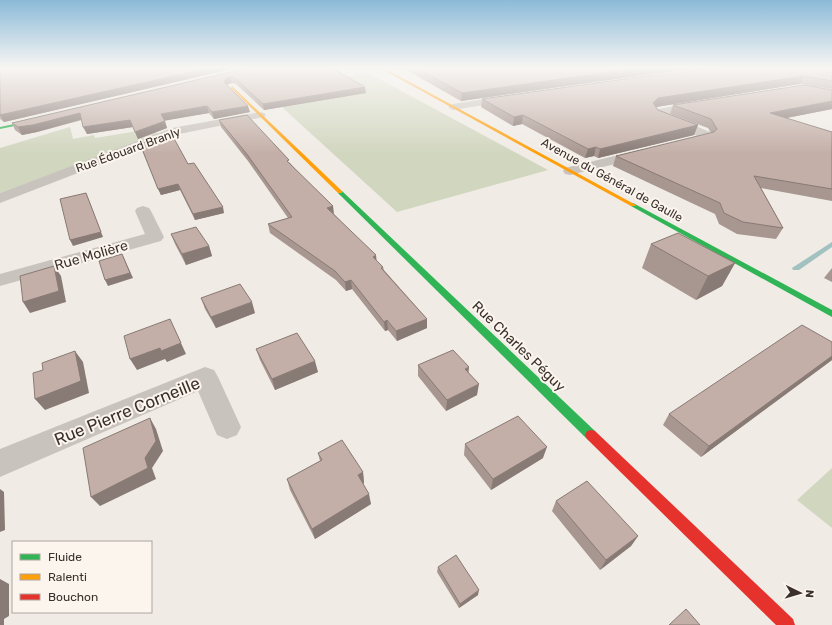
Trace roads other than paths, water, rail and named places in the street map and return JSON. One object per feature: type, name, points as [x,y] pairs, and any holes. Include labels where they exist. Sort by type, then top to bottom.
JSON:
[{"type":"street","name":"Rue Charles Péguy","points":[[241,96],[787,625]]},
{"type":"street","name":"Avenue du Général de Gaulle","points":[[433,96],[832,314]]},
{"type":"street","points":[[453,107],[522,96]]},
{"type":"street","points":[[666,148],[703,138],[706,134],[660,115],[658,112],[711,102]]},
{"type":"street","name":"Rue Édouard Branly","points":[[0,198],[176,131],[260,115]]},
{"type":"street","points":[[0,128],[52,117]]},
{"type":"street","points":[[570,171],[651,151]]},
{"type":"street","name":"Rue Molière","points":[[0,280],[155,236],[143,211]]},
{"type":"street","name":"Rue Pierre Corneille","points":[[0,463],[205,377],[227,427]]},
{"type":"waterway","points":[[796,268],[832,244]]}]
